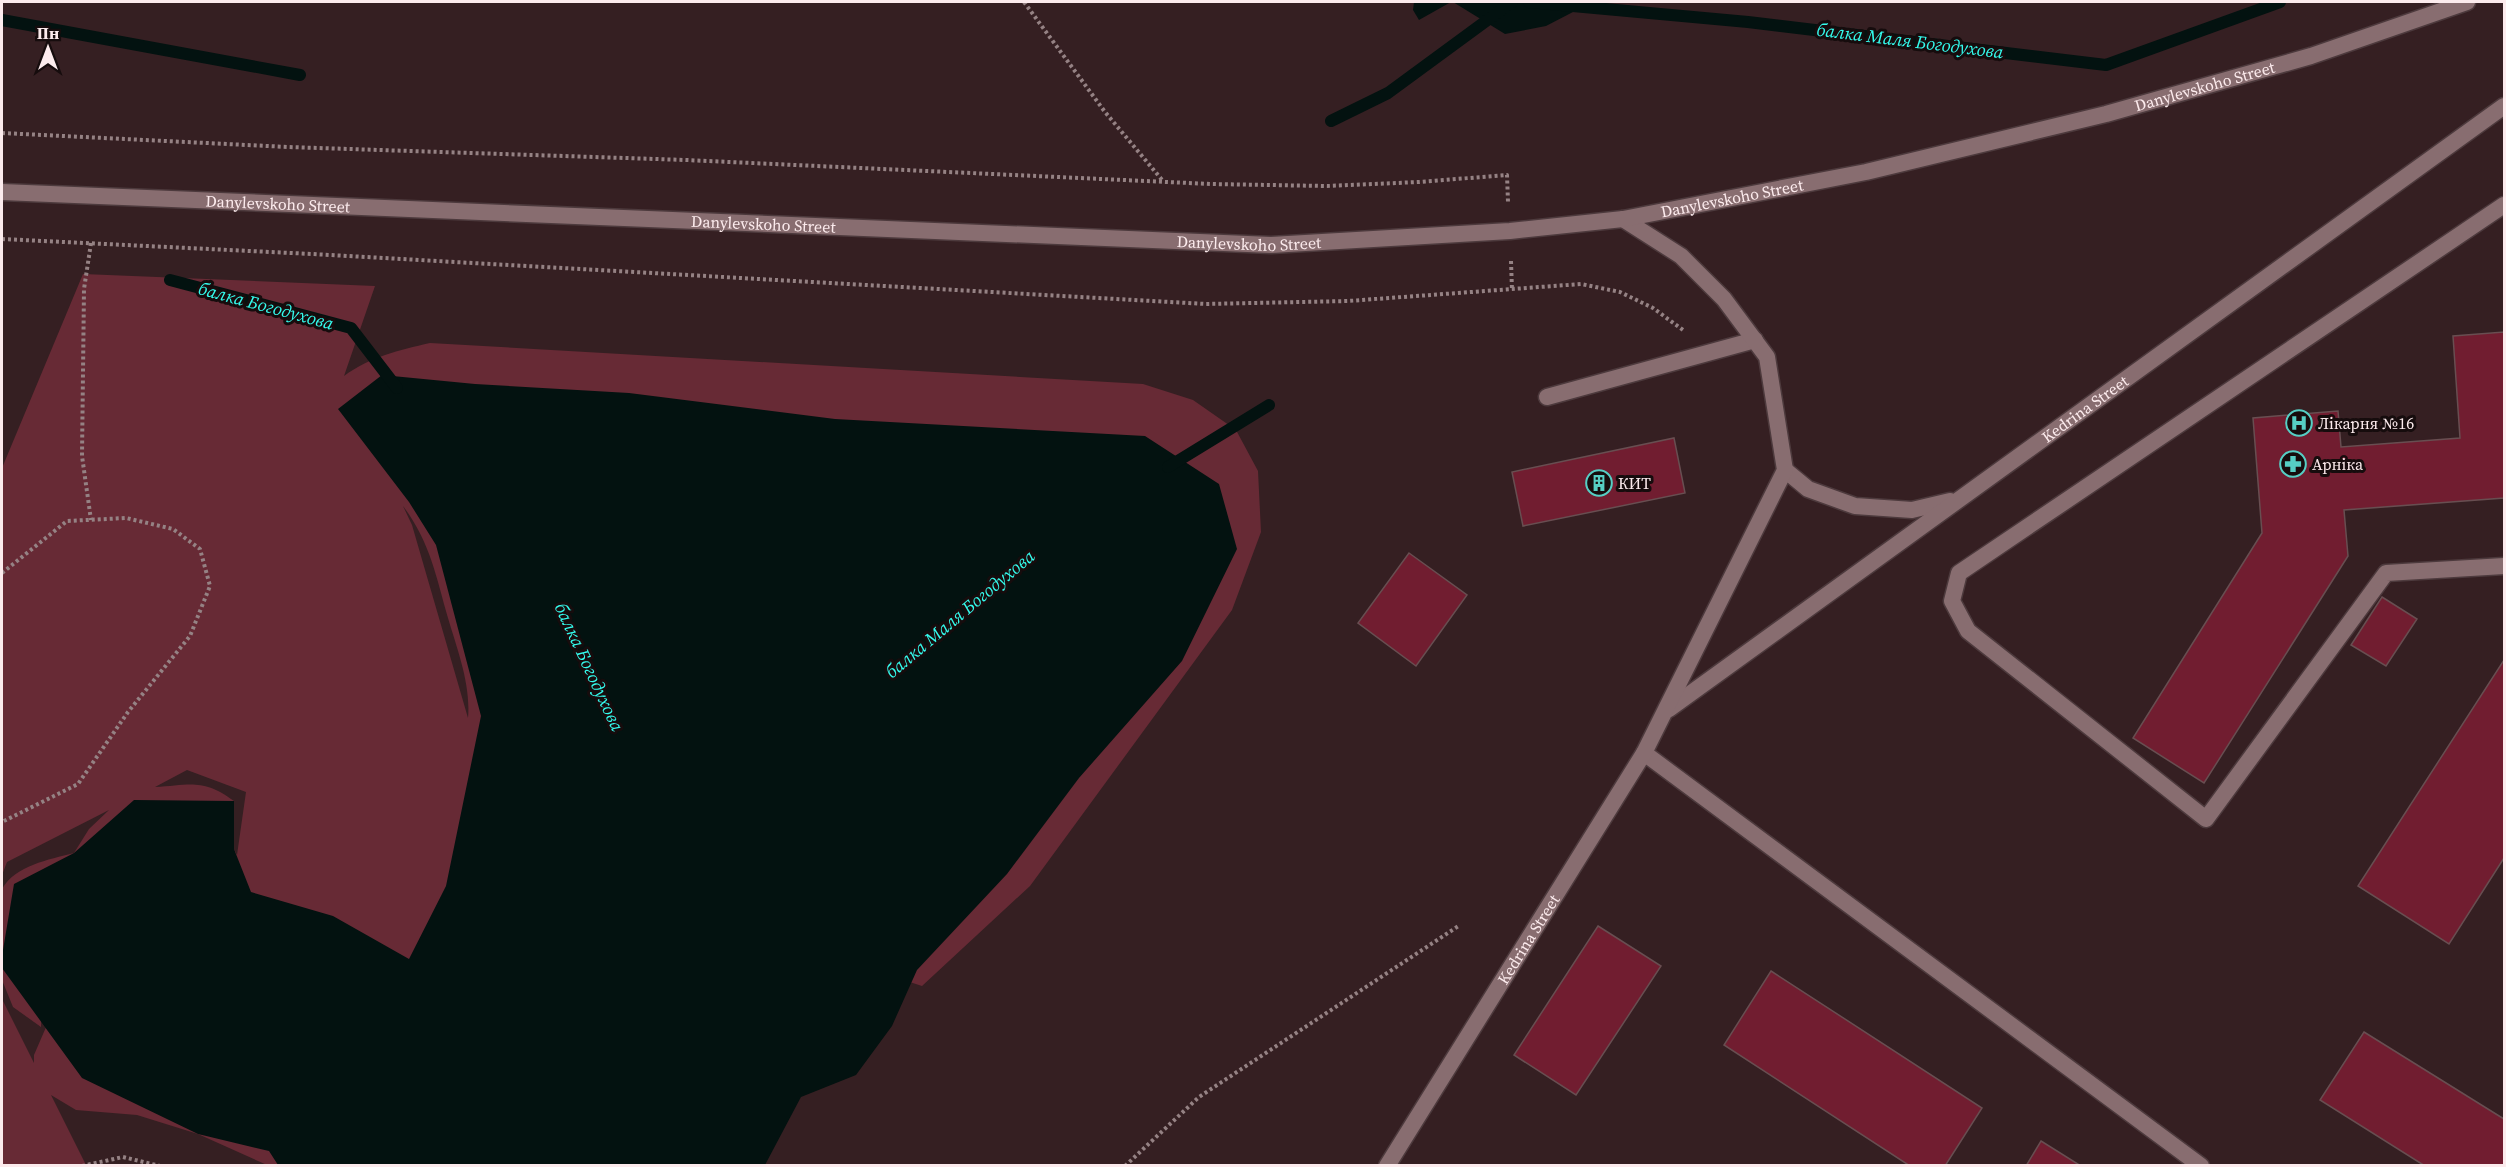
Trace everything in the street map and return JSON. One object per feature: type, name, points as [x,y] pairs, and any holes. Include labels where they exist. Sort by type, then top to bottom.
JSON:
[{"type":"street","name":"Danylevskoho Street","points":[[2,192],[1271,245],[1510,231],[1623,219],[1866,172],[2106,114],[2311,56],[2467,2]]},
{"type":"street","name":"Kedrina Street","points":[[1666,711],[2505,106]]},
{"type":"street","points":[[2505,205],[1959,573],[1952,601],[1968,631],[2206,819],[2386,573],[2505,566]]},
{"type":"street","points":[[1623,219],[1681,256],[1724,299],[1767,357],[1785,470],[1808,489],[1855,506],[1912,510],[1960,499]]},
{"type":"street","points":[[1547,397],[1755,340]]},
{"type":"street","name":"Kedrina Street","points":[[1387,1166],[1644,753],[1785,470]]},
{"type":"street","points":[[1644,753],[2201,1166]]},
{"type":"path","points":[[1024,2],[1105,112],[1163,182]]},
{"type":"path","points":[[2,133],[288,147],[698,160],[1163,182],[1327,186],[1507,175],[1512,290]]},
{"type":"path","points":[[2,239],[1206,304],[1348,302],[1581,284],[1620,292],[1653,308],[1712,353]]},
{"type":"path","points":[[91,243],[84,289],[82,456],[91,520]]},
{"type":"path","points":[[2,573],[67,521],[126,518],[173,529],[200,549],[210,586],[190,636],[128,712],[78,784],[2,822]]},
{"type":"path","points":[[1125,1166],[1198,1097],[1460,925]]},
{"type":"path","points":[[82,1166],[123,1157],[160,1166]]},
{"type":"shaded area","points":[[83,274],[375,286],[344,376],[374,359],[430,343],[1143,384],[1193,400],[1236,430],[1258,471],[1261,532],[1232,610],[1030,886],[922,986],[879,972],[523,769],[315,1165],[267,1165],[198,1134],[137,1115],[76,1110],[51,1095],[86,1165],[2,1165],[2,999],[34,1063],[34,1055],[53,1011],[42,990],[41,1027],[13,1007],[2,980],[2,889],[8,881],[24,869],[43,861],[74,853],[89,829],[109,810],[7,862],[2,875],[2,468]],"holes":[[[403,506],[420,533],[436,574],[465,680],[468,718],[412,525]],[[187,770],[246,792],[237,855],[234,849],[234,801],[205,786],[187,784],[155,787]]]},
{"type":"water","points":[[1414,2],[1451,2],[1419,20],[1413,10]]},
{"type":"water","points":[[1453,2],[1561,2],[1573,12],[1546,26],[1505,34]]},
{"type":"water","points":[[382,375],[475,384],[629,393],[835,419],[1145,436],[1219,484],[1237,549],[1182,661],[1079,778],[1007,874],[917,970],[892,1026],[856,1075],[801,1097],[765,1165],[278,1165],[269,1151],[198,1134],[82,1078],[2,968],[14,884],[74,853],[134,800],[234,801],[234,849],[251,892],[333,916],[409,959],[446,886],[481,716],[436,545],[409,502],[338,409]]},
{"type":"building","points":[[2504,332],[2504,498],[2344,510],[2348,556],[2204,783],[2133,738],[2262,533],[2253,418],[2338,411],[2341,447],[2460,438],[2453,336]]},
{"type":"building","name":"КИТ","points":[[1674,438],[1685,493],[1523,526],[1512,472]]},
{"type":"building","points":[[1409,553],[1467,595],[1416,666],[1358,623]]},
{"type":"building","points":[[2382,597],[2417,619],[2386,666],[2351,645]]},
{"type":"building","points":[[2504,660],[2504,858],[2449,944],[2358,886]]},
{"type":"building","points":[[1598,926],[1661,966],[1576,1095],[1514,1055]]},
{"type":"building","points":[[1771,971],[1982,1108],[1945,1166],[1910,1166],[1724,1045]]},
{"type":"building","points":[[2364,1032],[2504,1119],[2504,1166],[2425,1166],[2320,1100]]},
{"type":"building","points":[[2041,1141],[2081,1166],[2026,1166]]},
{"type":"waterway","name":"балка Маля Богодухова","points":[[1331,121],[1388,93],[1512,2]]},
{"type":"waterway","name":"балка Маля Богодухова","points":[[1529,2],[1748,22],[2106,65],[2280,2]]},
{"type":"waterway","name":"балка Богодухова","points":[[2,20],[300,75]]},
{"type":"waterway","name":"балка Богодухова","points":[[170,280],[351,328],[397,388]]},
{"type":"waterway","name":"балка Маля Богодухова","points":[[1168,467],[1269,405]]},
{"type":"place","name":"Лікарня №16","points":[[2299,423]]},
{"type":"place","name":"Арніка","points":[[2293,464]]},
{"type":"place","name":"КИТ","points":[[1599,483]]}]
